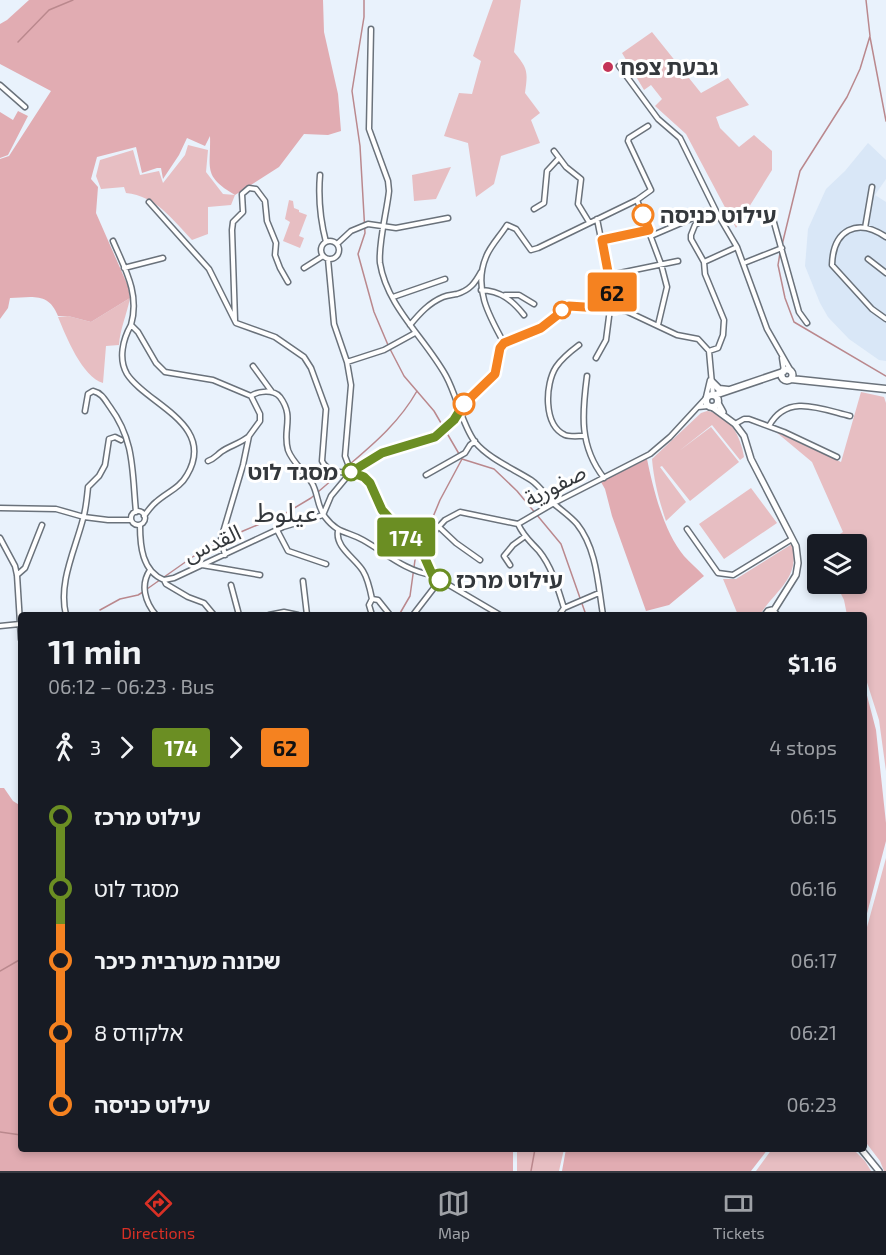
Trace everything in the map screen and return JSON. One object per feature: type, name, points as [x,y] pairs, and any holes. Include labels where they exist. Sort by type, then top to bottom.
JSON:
[{"type":"main road","points":[[712,400],[739,386],[788,374],[816,382],[886,389]]},
{"type":"main road","points":[[712,382],[719,388],[728,390]]},
{"type":"main road","points":[[712,400],[739,386]]},
{"type":"street","points":[[371,29],[369,129],[388,181],[389,190],[380,262],[393,297],[415,333],[441,367],[475,441],[488,453],[535,483],[567,514],[585,536],[595,568],[602,612]]},
{"type":"street","points":[[619,66],[658,119],[680,138],[715,211],[737,247],[756,302],[767,329],[782,354],[788,374]]},
{"type":"street","points":[[0,85],[25,107]]},
{"type":"street","points":[[410,325],[432,303],[446,295],[458,293],[473,286],[481,272],[486,255],[507,225],[516,230],[531,250],[637,200],[651,190],[628,141],[648,126]]},
{"type":"street","points":[[554,151],[571,172],[581,180],[578,204],[589,222]]},
{"type":"street","points":[[534,209],[544,202],[547,171],[559,158]]},
{"type":"street","points":[[320,175],[320,213],[326,242]]},
{"type":"street","points":[[865,228],[872,187]]},
{"type":"street","points":[[236,323],[232,230],[233,222],[243,212],[242,194],[249,188],[256,189],[263,196],[267,221],[276,243],[275,255],[288,282]]},
{"type":"street","points":[[637,200],[661,264],[667,287],[658,325]]},
{"type":"street","points":[[149,202],[209,269],[236,323],[275,337],[304,357],[315,377],[326,409],[322,461],[329,469],[344,473],[351,472],[364,477],[370,483],[382,510],[404,535],[420,547],[432,574],[495,612]]},
{"type":"street","points":[[651,236],[715,211]]},
{"type":"street","points":[[709,351],[718,348],[723,335],[724,320],[705,274],[704,262],[691,235],[695,225],[715,211]]},
{"type":"street","points":[[337,244],[359,226],[368,224],[396,228],[448,218]]},
{"type":"street","points":[[596,358],[606,340],[613,309],[609,275],[597,219]]},
{"type":"street","points":[[773,219],[799,312],[807,323]]},
{"type":"street","points":[[886,237],[874,229],[858,227],[844,232],[837,243],[832,265],[872,309],[886,320]]},
{"type":"street","points":[[602,240],[649,230]]},
{"type":"street","points":[[113,241],[135,297],[131,325],[122,343],[124,369],[133,381],[176,417],[192,440],[194,450],[188,474],[180,485],[157,501],[144,516],[144,521],[140,525],[143,554],[150,570],[145,577],[145,595],[153,612]]},
{"type":"street","points":[[326,242],[337,244]]},
{"type":"street","points":[[326,242],[321,248],[323,256],[328,259],[338,255],[337,244]]},
{"type":"street","points":[[704,262],[737,247]]},
{"type":"street","points":[[744,263],[782,248]]},
{"type":"street","points":[[304,268],[323,256]]},
{"type":"street","points":[[124,268],[163,258]]},
{"type":"street","points":[[328,259],[334,324],[347,362],[351,386],[345,456],[351,472]]},
{"type":"street","points":[[868,259],[886,273]]},
{"type":"street","points":[[609,275],[678,261]]},
{"type":"street","points":[[481,272],[481,290],[485,308],[504,343]]},
{"type":"street","points":[[393,297],[445,279]]},
{"type":"street","points":[[481,290],[492,290],[504,295],[524,315]]},
{"type":"street","points":[[504,295],[519,295],[534,304]]},
{"type":"street","points":[[323,515],[331,496],[351,472],[382,453],[435,437],[454,420],[460,407],[495,374],[500,348],[504,343],[541,328],[569,306],[613,309],[637,314],[677,335],[698,339],[709,351],[712,400]]},
{"type":"street","points":[[131,325],[138,332],[156,363],[165,372],[213,380],[251,396],[260,414],[260,421],[249,436],[208,461]]},
{"type":"street","points":[[347,362],[384,350],[415,333]]},
{"type":"street","points":[[579,345],[556,367],[551,378],[548,400],[552,422],[559,431],[565,435],[583,436]]},
{"type":"street","points":[[253,366],[287,409],[289,416],[288,451],[313,485],[323,515],[338,531],[361,539],[397,562],[422,573],[432,574]]},
{"type":"street","points":[[711,373],[712,400],[744,436],[751,459],[793,538],[798,563],[796,575],[776,612]]},
{"type":"street","points":[[587,376],[583,436],[595,468],[604,478]]},
{"type":"street","points":[[85,411],[88,394],[93,391],[99,392],[119,420],[132,456],[136,512]]},
{"type":"street","points":[[251,396],[257,392],[272,392]]},
{"type":"street","points":[[698,408],[712,400]]},
{"type":"street","name":"صفورية","points":[[420,547],[438,526],[460,512],[518,525],[554,503],[650,454],[698,408],[712,400]]},
{"type":"street","points":[[769,426],[782,411],[794,405],[850,416]]},
{"type":"street","points":[[735,424],[749,419],[837,457]]},
{"type":"street","points":[[225,555],[221,539],[243,465],[249,436]]},
{"type":"street","points":[[65,612],[63,601],[67,572],[84,517],[88,486],[99,476],[105,465],[110,439],[115,437],[121,440]]},
{"type":"street","points":[[426,475],[465,453],[475,441]]},
{"type":"street","points":[[0,508],[56,510],[84,517],[131,520]]},
{"type":"street","points":[[136,512],[141,512],[144,516]]},
{"type":"street","points":[[131,520],[132,515],[136,512]]},
{"type":"street","name":"القدس","points":[[150,570],[164,580],[174,578],[277,530],[323,515]]},
{"type":"street","points":[[131,520],[133,524],[140,525]]},
{"type":"street","points":[[393,522],[388,525],[388,531],[404,535]]},
{"type":"street","points":[[17,575],[25,568],[42,525]]},
{"type":"street","points":[[518,525],[524,537],[547,562],[564,608]]},
{"type":"street","points":[[438,526],[456,543],[480,560]]},
{"type":"street","points":[[687,529],[718,573],[733,575],[793,538]]},
{"type":"street","points":[[277,530],[288,551],[326,564]]},
{"type":"street","points":[[338,531],[337,537],[340,543],[362,570],[372,599],[369,605],[370,612]]},
{"type":"street","points":[[510,565],[504,556],[524,537]]},
{"type":"street","points":[[0,538],[15,566],[19,612]]},
{"type":"street","points":[[202,565],[260,575]]},
{"type":"street","points":[[164,580],[166,584],[188,597],[204,603],[212,612]]},
{"type":"street","points":[[415,612],[440,580]]},
{"type":"street","points":[[303,581],[308,612]]},
{"type":"street","points":[[231,585],[238,612]]},
{"type":"street","points":[[561,612],[564,608],[599,593]]},
{"type":"street","points":[[372,599],[378,600],[388,612]]},
{"type":"street","points":[[0,626],[18,624]]},
{"type":"street","points":[[863,1152],[879,1171]]},
{"type":"shaded area","points":[[29,0],[323,0],[324,32],[338,94],[341,131],[328,135],[304,134],[279,167],[235,195],[217,182],[210,170],[210,136],[205,146],[187,138],[163,179],[161,168],[142,173],[136,147],[97,157],[91,179],[98,187],[96,213],[128,286],[130,298],[91,322],[58,316],[45,299],[10,298],[8,308],[0,319],[0,159],[9,156],[51,91],[0,64],[0,24]]},
{"type":"shaded area","points":[[493,0],[521,0],[514,52],[526,71],[525,93],[540,113],[531,120],[540,143],[501,156],[494,184],[476,197],[468,143],[444,136],[459,93],[472,94],[481,61],[473,56]]},
{"type":"shaded area","points":[[652,32],[701,93],[728,78],[749,105],[716,117],[720,128],[739,147],[754,135],[772,151],[772,170],[736,228],[686,134],[655,106],[662,99],[651,85],[644,90],[622,53]]},
{"type":"shaded area","points":[[18,111],[28,116],[8,155],[0,158],[0,112],[13,120]]},
{"type":"shaded area","points":[[868,143],[886,160],[886,179],[875,195],[886,202],[886,361],[879,360],[849,339],[828,317],[805,266],[808,229],[826,189],[845,171]]},
{"type":"shaded area","points":[[188,145],[208,150],[206,172],[223,194],[235,195],[231,205],[208,207],[208,234],[192,240],[155,204],[137,195],[126,193],[124,187],[101,189],[96,176],[100,160],[133,150],[140,175],[159,171],[163,183],[185,155]]},
{"type":"shaded area","points":[[451,167],[436,199],[414,201],[412,175]]},
{"type":"shaded area","points":[[289,200],[293,201],[294,208],[307,215],[299,236],[304,238],[300,248],[283,241],[290,222],[285,219]]},
{"type":"shaded area","points":[[130,298],[119,345],[106,346],[103,383],[88,373],[70,345],[58,317],[68,316],[91,322]]},
{"type":"shaded area","points":[[861,392],[884,397],[886,403],[886,771],[879,720],[867,682],[867,612],[846,612],[841,594],[867,594],[867,534],[840,534],[843,532],[812,462],[776,432],[841,462]]},
{"type":"shaded area","points":[[707,411],[722,416],[733,427],[744,457],[740,460],[712,425],[679,451],[711,427],[739,462],[690,501],[662,466],[660,467],[686,502],[666,521],[657,491],[652,459],[701,413]]},
{"type":"shaded area","points":[[647,459],[665,523],[684,556],[704,576],[669,605],[646,611],[601,482]]},
{"type":"shaded area","points":[[751,488],[777,523],[724,559],[699,524]]},
{"type":"shaded area","points":[[792,544],[794,556],[790,576],[762,612],[737,612],[723,579],[736,579]]},
{"type":"shaded area","points":[[867,696],[876,730],[886,841],[867,914]]},
{"type":"shaded area","points":[[0,788],[4,788],[18,804],[18,1152],[513,1152],[513,1171],[0,1171]]},
{"type":"shaded area","points":[[886,858],[886,1171],[867,1144],[867,927]]},
{"type":"shaded area","points":[[517,1152],[563,1152],[559,1171],[517,1171]]},
{"type":"shaded area","points":[[565,1152],[766,1152],[751,1171],[562,1171]]},
{"type":"shaded area","points":[[770,1152],[856,1152],[871,1171],[756,1171]]},
{"type":"waterway","points":[[18,42],[49,10],[73,0]]},
{"type":"waterway","points":[[364,0],[364,17],[352,91],[360,146],[365,233],[358,254],[374,312],[388,345]]},
{"type":"waterway","points":[[782,245],[800,171],[847,97],[860,69],[870,36],[866,0]]},
{"type":"waterway","points":[[870,37],[886,121]]},
{"type":"waterway","points":[[780,253],[778,265],[785,298],[794,322],[886,376]]},
{"type":"waterway","points":[[390,349],[404,376],[434,411],[462,459],[494,469],[517,491],[561,544],[585,612]]},
{"type":"waterway","points":[[350,464],[395,421],[417,391]]},
{"type":"waterway","points":[[423,541],[440,500],[462,459]]},
{"type":"waterway","points":[[147,589],[194,556],[243,531],[286,513],[311,498],[340,473]]},
{"type":"waterway","points":[[401,612],[410,596],[415,560],[420,548]]},
{"type":"waterway","points":[[100,610],[120,599],[143,592]]},
{"type":"waterway","points":[[0,971],[18,961]]},
{"type":"waterway","points":[[0,1132],[18,1135]]},
{"type":"waterway","points":[[531,1171],[534,1152]]},
{"type":"bus line","name":"62","points":[[464,404],[492,379],[496,370],[497,356],[504,343],[541,328],[569,306],[615,309],[602,240],[649,230],[643,215]]},
{"type":"bus line","name":"174","points":[[440,580],[432,574],[420,547],[408,539],[382,510],[370,483],[364,477],[351,472],[382,453],[435,437],[454,420],[460,407],[464,404]]},
{"type":"place","name":"גבעת צפח","points":[[608,67]]},
{"type":"place","name":"עילוט כניסה","points":[[643,215]]},
{"type":"place","name":"מסגד לוט","points":[[351,472]]},
{"type":"place","name":"עילוט מרכז","points":[[440,580]]},
{"type":"district","name":"عيلوط","points":[[286,513]]}]
